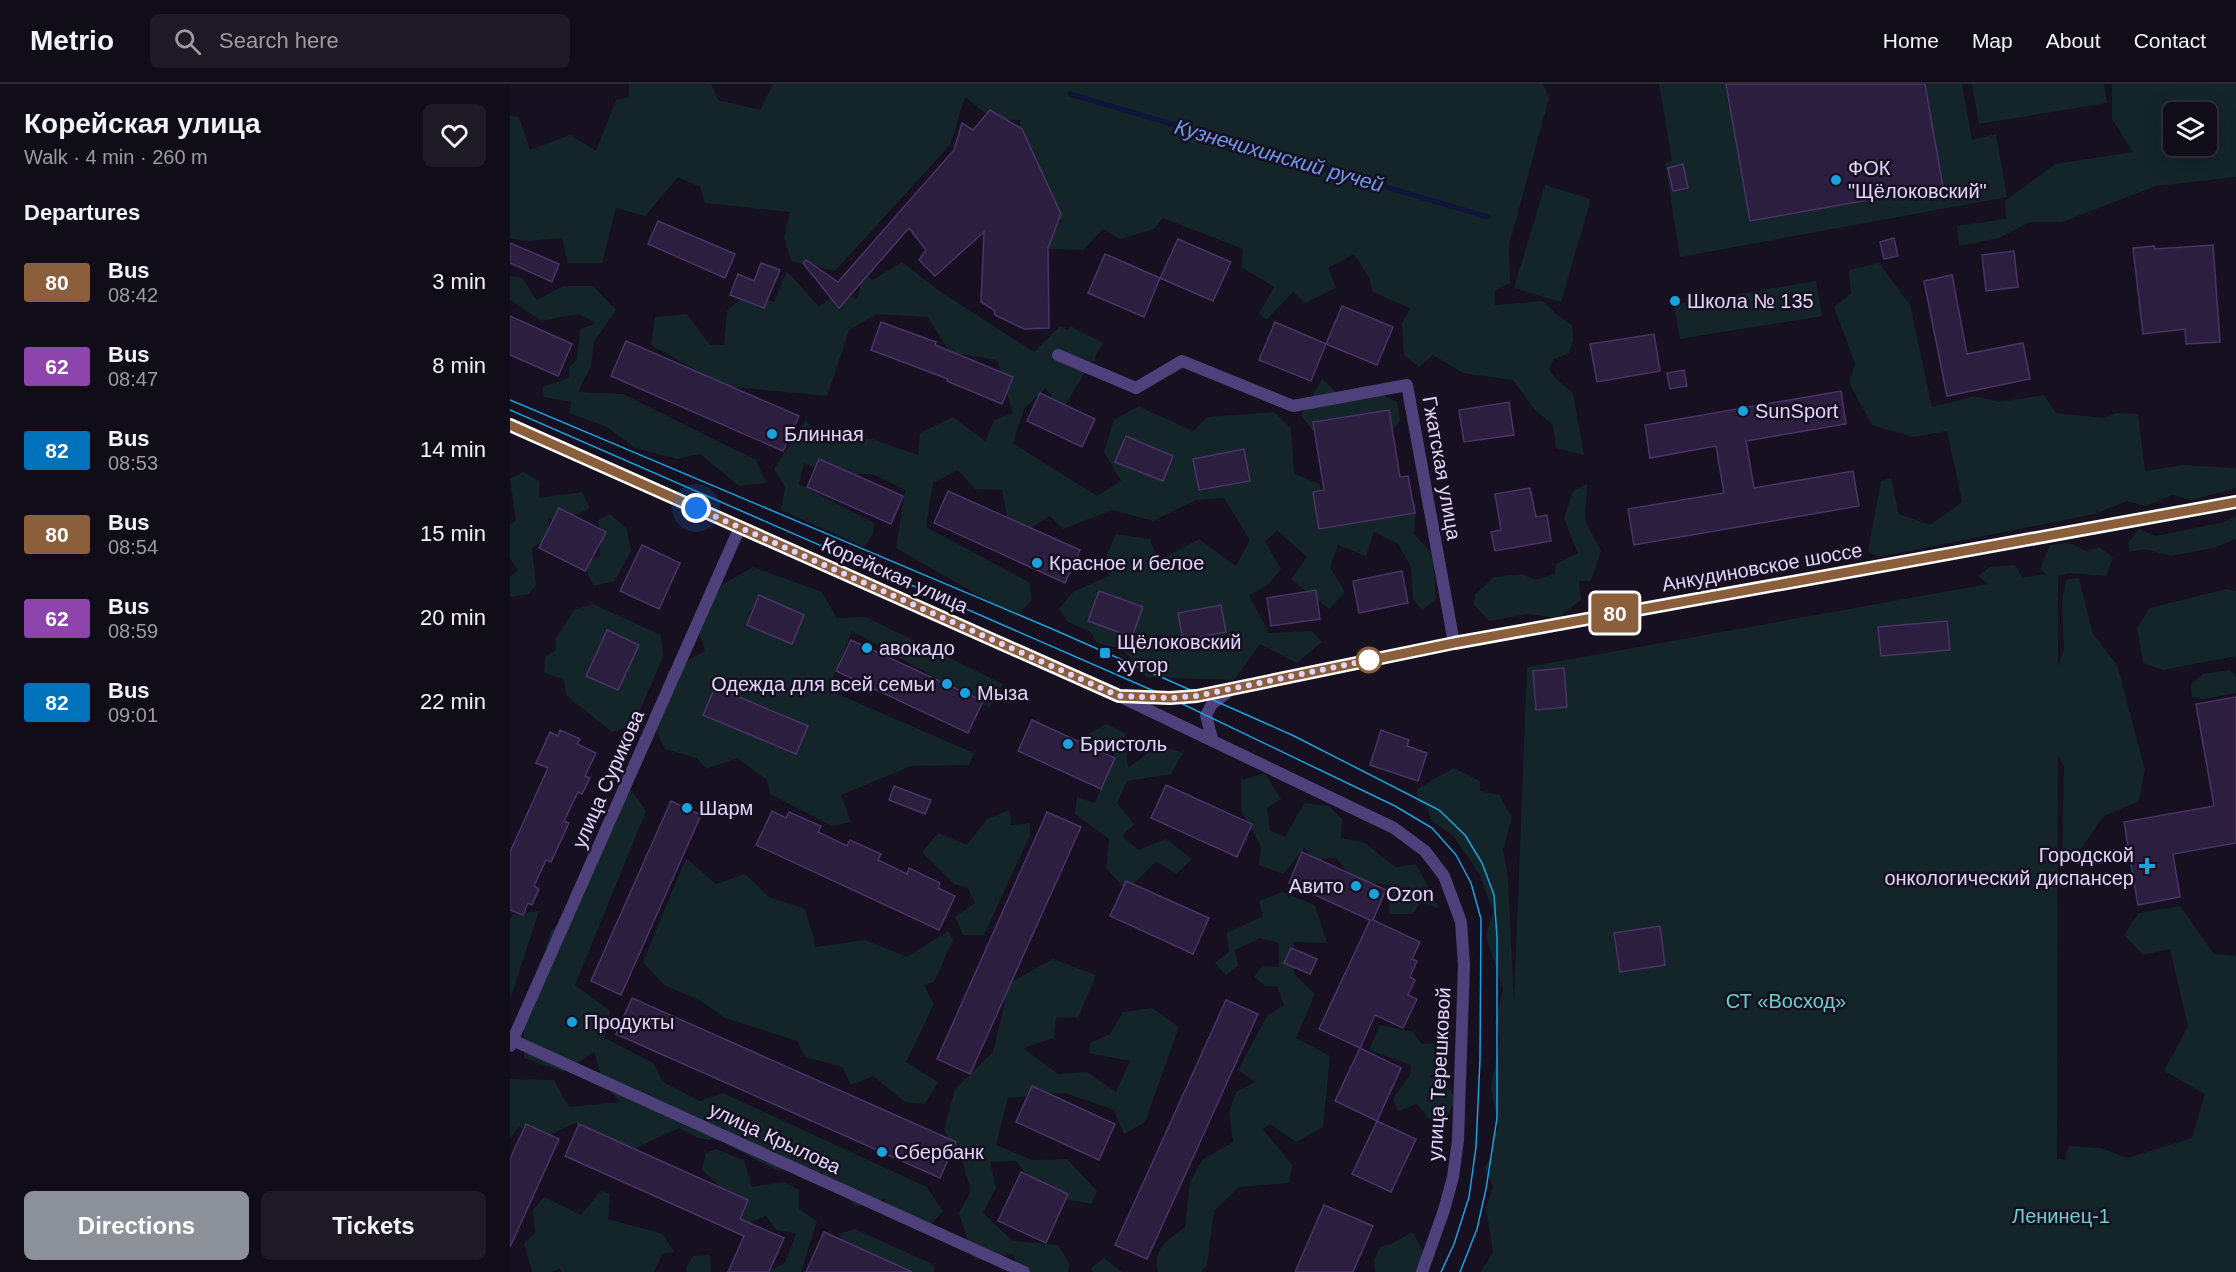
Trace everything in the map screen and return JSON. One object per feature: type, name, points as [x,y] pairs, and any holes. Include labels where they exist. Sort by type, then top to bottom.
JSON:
[{"type":"street","name":"Гжатская улица","points":[[1058,355],[1136,388],[1182,361],[1293,406],[1407,385],[1454,643]]},
{"type":"street","name":"Корейская улица","points":[[510,425],[1119,696],[1212,740],[1394,828],[1425,851],[1444,876]]},
{"type":"street","name":"Анкудиновское шоссе","points":[[1119,696],[1170,698],[1197,696],[1454,643],[2236,502]]},
{"type":"street","name":"улица Сурикова","points":[[511,1041],[740,527]]},
{"type":"street","points":[[1212,740],[1206,715],[1212,704],[1232,688]]},
{"type":"street","name":"улица Терешковой","points":[[1422,1272],[1453,1177],[1458,1140],[1464,965],[1461,922],[1444,876]]},
{"type":"street","name":"улица Крылова","points":[[511,1041],[1024,1272]]},
{"type":"green space","points":[[629,84],[711,84],[718,100],[760,110],[773,84],[1543,84],[1549,98],[1509,246],[1510,283],[1495,290],[1495,305],[1543,301],[1572,325],[1573,341],[1569,353],[1554,358],[1549,369],[1556,379],[1573,393],[1584,455],[1556,448],[1553,425],[1534,409],[1513,380],[1463,373],[1433,355],[1419,367],[1404,355],[1402,323],[1410,308],[1373,292],[1369,278],[1354,254],[1328,268],[1336,288],[1305,303],[1293,292],[1266,320],[1259,313],[1274,287],[1241,267],[1243,249],[1163,218],[1154,229],[1120,239],[1103,229],[1083,250],[1041,249],[1042,236],[1062,221],[1038,208],[1019,155],[1020,120],[993,119],[965,97],[950,145],[835,271],[791,261],[784,237],[790,212],[705,203],[700,187],[678,177],[645,216],[616,208],[602,263],[568,263],[562,238],[525,241],[510,238],[510,115],[519,117],[530,150],[570,135],[596,151],[616,100],[629,97]]},
{"type":"green space","name":"ФОК \"Щёлоковский\"","points":[[1659,84],[1962,84],[1972,140],[1996,134],[2007,197],[1680,257],[1665,163],[1672,161]]},
{"type":"green space","points":[[1972,84],[2104,84],[2107,103],[1979,124]]},
{"type":"green space","points":[[2112,84],[2236,84],[2236,177],[2156,186],[2062,222],[2030,222],[1999,238],[1959,246],[1957,226],[2006,219],[2005,201],[2055,164],[2133,152],[2112,119]]},
{"type":"green space","points":[[1545,185],[1591,199],[1561,302],[1514,288]]},
{"type":"green space","points":[[902,262],[938,290],[1034,352],[1060,326],[1068,330],[1070,326],[1103,343],[1095,357],[1096,362],[1092,361],[1061,412],[1046,388],[1024,409],[1013,443],[1097,496],[1121,481],[1104,452],[1114,420],[1138,406],[1193,431],[1208,417],[1274,412],[1291,428],[1294,474],[1320,484],[1325,514],[1379,495],[1416,504],[1414,534],[1433,555],[1436,600],[1422,610],[1413,599],[1411,566],[1398,544],[1374,532],[1366,556],[1338,545],[1330,567],[1345,592],[1329,609],[1291,579],[1307,557],[1277,530],[1265,542],[1281,569],[1268,585],[1249,595],[1269,633],[1312,631],[1322,642],[1297,663],[1260,644],[1234,680],[1145,677],[1122,649],[1097,643],[1091,632],[1068,622],[1059,609],[1073,592],[1109,576],[1103,563],[1116,534],[1150,539],[1158,561],[1199,539],[1236,566],[1250,540],[1224,498],[1196,500],[1153,521],[1112,510],[1063,529],[1050,516],[1027,530],[1008,521],[1002,490],[975,489],[958,470],[933,483],[926,527],[1029,582],[1032,600],[1016,617],[896,548],[905,490],[873,474],[829,474],[804,463],[799,484],[874,523],[873,534],[864,547],[781,510],[785,487],[774,469],[806,419],[817,438],[872,439],[918,455],[920,433],[953,417],[985,441],[994,420],[1013,413],[997,360],[949,352],[928,317],[877,314],[849,330],[827,396],[724,386],[651,345],[655,317],[687,314],[710,345],[724,345],[727,311],[746,294],[774,302],[787,271],[819,307],[838,292],[857,299],[864,273],[873,280]]},
{"type":"green space","points":[[1879,263],[1910,305],[1932,407],[1975,396],[1999,402],[2044,395],[2056,413],[2104,418],[2116,413],[2138,414],[2145,471],[2183,465],[2236,468],[2236,488],[2191,500],[2173,495],[2145,506],[2127,501],[2095,514],[1878,557],[1868,551],[1881,481],[1891,478],[1899,514],[1930,525],[1962,502],[1947,431],[1912,437],[1872,425],[1849,383],[1855,364],[1834,307],[1851,294],[1849,270]]},
{"type":"green space","points":[[510,276],[522,278],[537,300],[563,286],[593,286],[616,310],[594,342],[591,366],[578,392],[623,394],[756,460],[766,483],[739,486],[700,454],[677,459],[635,448],[607,427],[569,413],[571,402],[544,397],[542,387],[569,378],[569,367],[577,360],[580,329],[596,323],[578,314],[542,321],[510,300]]},
{"type":"green space","points":[[1816,281],[1822,316],[1680,339],[1674,305]]},
{"type":"green space","points":[[1322,379],[1337,393],[1365,386],[1397,402],[1400,420],[1384,443],[1326,446],[1301,416]]},
{"type":"green space","points":[[523,472],[539,481],[539,498],[582,492],[590,508],[563,521],[548,518],[552,535],[532,548],[536,585],[529,594],[510,597],[510,577],[518,570],[510,558],[510,524],[516,521],[510,479]]},
{"type":"green space","points":[[1587,484],[1585,521],[1601,551],[1591,581],[1579,581],[1581,600],[1557,618],[1527,614],[1489,621],[1474,605],[1475,594],[1494,577],[1522,574],[1535,580],[1555,574],[1556,564],[1578,553],[1564,519],[1573,491]]},
{"type":"green space","points":[[610,514],[627,529],[631,551],[615,581],[594,586],[583,565],[600,555],[598,520]]},
{"type":"green space","points":[[2236,516],[2236,539],[2213,548],[2171,556],[2145,549],[2130,552],[2128,543],[2139,529],[2156,536],[2224,522]]},
{"type":"green space","name":"СТ «Восход»","points":[[2069,543],[2086,551],[2099,547],[2113,557],[2106,576],[2069,573],[2058,576],[2058,666],[2064,649],[2062,597],[2067,579],[2079,578],[2093,634],[2117,665],[2145,770],[2139,801],[2104,816],[2071,863],[2062,861],[2064,767],[2058,754],[2057,1159],[2065,1160],[2069,1146],[2101,1148],[2127,1158],[2192,1138],[2205,1094],[2164,1071],[2188,1026],[2170,949],[2143,955],[2124,935],[2139,913],[2180,906],[2214,954],[2236,956],[2236,1272],[1481,1272],[1493,1252],[1486,1208],[1493,1186],[1484,1168],[1493,1154],[1492,1139],[1498,1127],[1491,1087],[1500,1039],[1495,1022],[1503,990],[1486,936],[1493,912],[1479,873],[1454,837],[1432,821],[1427,806],[1417,802],[1417,789],[1454,768],[1480,781],[1480,791],[1499,795],[1512,817],[1503,850],[1508,876],[1514,1004],[1527,667],[1988,584],[1978,576],[1990,567],[2015,565],[2022,578],[2046,574],[2040,569],[2050,545]]},
{"type":"green space","points":[[753,567],[822,592],[837,618],[866,617],[1003,684],[989,708],[852,631],[833,677],[833,692],[974,753],[969,765],[911,766],[841,795],[851,822],[832,826],[770,794],[767,780],[737,758],[706,769],[697,758],[665,749],[652,724],[668,671],[705,651],[695,620],[706,594]]},
{"type":"green space","points":[[2226,589],[2236,591],[2236,656],[2163,670],[2143,663],[2137,627],[2150,608]]},
{"type":"green space","points":[[593,604],[661,635],[663,657],[634,724],[612,732],[566,695],[564,679],[544,673],[545,657],[556,650],[556,638],[574,610]]},
{"type":"green space","points":[[2230,670],[2236,677],[2236,693],[2203,699],[2192,697],[2191,684],[2203,674]]},
{"type":"green space","points":[[1106,724],[1125,733],[1128,768],[1158,745],[1183,753],[1171,774],[1127,781],[1117,803],[1134,824],[1122,836],[1138,850],[1166,839],[1192,859],[1176,874],[1156,861],[1127,891],[1106,868],[1109,839],[1075,814],[1077,797],[1095,803],[1115,753],[1072,744]]},
{"type":"green space","points":[[1265,773],[1281,799],[1267,808],[1270,831],[1285,837],[1304,803],[1329,806],[1342,819],[1341,838],[1365,843],[1395,867],[1416,864],[1439,908],[1420,903],[1413,914],[1389,914],[1390,885],[1353,881],[1336,857],[1316,861],[1304,848],[1283,874],[1259,865],[1261,847],[1241,810],[1241,780]]},
{"type":"green space","points":[[631,790],[646,811],[575,985],[610,1011],[605,1038],[653,1063],[663,1082],[700,1101],[723,1093],[927,1187],[943,1211],[923,1233],[894,1220],[884,1199],[856,1207],[821,1172],[776,1170],[720,1141],[698,1138],[679,1128],[634,1149],[574,1123],[551,1135],[519,1127],[510,1138],[510,1079],[554,1080],[569,1107],[620,1102],[604,1085],[594,1052],[564,1072],[524,1058],[524,1000],[538,976],[551,931],[566,915],[612,801]]},
{"type":"green space","points":[[1010,810],[1011,825],[1030,823],[1030,835],[984,935],[963,935],[955,917],[975,903],[968,888],[954,884],[922,852],[938,833],[967,845],[987,819]]},
{"type":"green space","points":[[686,858],[716,884],[745,874],[769,897],[805,909],[816,947],[865,940],[907,957],[948,931],[953,940],[934,982],[924,985],[934,1004],[906,1062],[938,1082],[925,1104],[905,1102],[873,1076],[851,1085],[842,1067],[805,1057],[797,1041],[725,1018],[701,1001],[664,985],[643,962]]},
{"type":"green space","points":[[1282,892],[1315,905],[1327,943],[1293,942],[1294,973],[1315,994],[1296,1038],[1330,1056],[1323,1127],[1296,1142],[1270,1124],[1263,1129],[1292,1165],[1289,1183],[1239,1187],[1214,1211],[1207,1265],[1201,1272],[1158,1272],[1159,1251],[1167,1241],[1185,1227],[1190,1182],[1202,1160],[1233,1142],[1229,1111],[1236,1092],[1255,1082],[1238,1070],[1267,1016],[1284,1005],[1277,986],[1265,986],[1254,977],[1262,966],[1279,967],[1279,943],[1260,938],[1235,950],[1238,966],[1226,975],[1215,963],[1229,952],[1227,933],[1263,916],[1259,901]]},
{"type":"green space","points":[[539,911],[510,997],[510,918],[514,914]]},
{"type":"green space","points":[[1053,959],[1096,975],[1078,1018],[1056,1017],[1054,1038],[1023,1048],[1058,1074],[1087,1072],[1116,1092],[1130,1061],[1090,1053],[1090,1043],[1110,1034],[1123,1012],[1152,1008],[1179,1027],[1145,1122],[1124,1134],[1114,1110],[1065,1093],[1008,1098],[996,1145],[1032,1160],[1067,1159],[1097,1191],[1092,1204],[1041,1195],[1016,1161],[990,1162],[996,1188],[983,1213],[1013,1241],[1058,1245],[1070,1264],[1068,1272],[1018,1272],[1013,1254],[974,1260],[959,1213],[971,1191],[963,1164],[944,1130],[955,1089],[993,1052],[1009,983]]},
{"type":"green space","points":[[1380,1025],[1413,1032],[1422,1044],[1446,1043],[1446,1060],[1429,1077],[1444,1081],[1456,1099],[1445,1120],[1431,1121],[1417,1104],[1398,1111],[1393,1099],[1410,1075],[1411,1065],[1369,1050]]},
{"type":"green space","points":[[716,1149],[744,1160],[752,1187],[783,1182],[799,1190],[799,1209],[817,1221],[801,1272],[766,1272],[785,1263],[796,1233],[776,1230],[766,1216],[743,1225],[731,1197],[702,1170],[706,1153]]},
{"type":"green space","points":[[601,1191],[610,1194],[608,1219],[663,1234],[674,1252],[662,1254],[654,1272],[562,1272],[560,1269],[551,1272],[532,1272],[524,1244],[535,1233],[533,1210],[544,1197],[581,1215]]},
{"type":"green space","points":[[855,1229],[934,1265],[934,1272],[885,1272],[842,1245],[839,1234]]},
{"type":"green space","points":[[1412,1232],[1427,1256],[1420,1272],[1375,1272],[1374,1261],[1380,1247],[1391,1244]]},
{"type":"green space","points":[[710,1255],[711,1272],[686,1272],[693,1256]]},
{"type":"green space","points":[[1104,1258],[1122,1272],[1093,1272],[1091,1268]]},
{"type":"building","points":[[1726,84],[1925,84],[1943,187],[1750,221]]},
{"type":"building","points":[[990,110],[1022,129],[1061,214],[1048,248],[1049,328],[1024,329],[995,315],[994,310],[981,302],[984,232],[935,276],[919,260],[926,250],[909,228],[839,308],[803,263],[806,260],[838,282],[954,150],[962,123],[973,130]]},
{"type":"building","points":[[1683,164],[1688,188],[1673,191],[1668,168]]},
{"type":"building","points":[[658,221],[735,254],[725,278],[648,244]]},
{"type":"building","points":[[1894,238],[1898,256],[1884,259],[1880,242]]},
{"type":"building","points":[[1178,239],[1231,262],[1213,301],[1160,278]]},
{"type":"building","points":[[510,243],[559,264],[552,282],[510,263]]},
{"type":"building","points":[[2213,245],[2220,342],[2186,344],[2185,329],[2143,334],[2133,248],[2154,246],[2155,249]]},
{"type":"building","points":[[2014,251],[2018,287],[1986,291],[1982,255]]},
{"type":"building","points":[[1105,254],[1160,278],[1144,317],[1088,293]]},
{"type":"building","points":[[761,263],[780,270],[764,308],[730,295],[738,274],[754,281]]},
{"type":"building","points":[[1952,275],[1967,354],[2023,343],[2030,379],[1947,396],[1924,281]]},
{"type":"building","points":[[1342,306],[1393,327],[1377,365],[1326,344]]},
{"type":"building","points":[[510,316],[572,344],[558,376],[510,355]]},
{"type":"building","points":[[881,322],[936,342],[935,345],[1013,377],[1002,404],[947,381],[948,379],[871,350]]},
{"type":"building","points":[[1275,322],[1326,344],[1311,381],[1259,360]]},
{"type":"building","points":[[1654,334],[1660,371],[1597,382],[1590,344]]},
{"type":"building","points":[[626,341],[799,416],[783,451],[611,376]]},
{"type":"building","points":[[1684,370],[1687,386],[1670,389],[1667,373]]},
{"type":"building","points":[[1841,391],[1846,424],[1746,441],[1754,488],[1853,471],[1859,506],[1634,545],[1628,509],[1724,493],[1716,446],[1650,458],[1645,425]]},
{"type":"building","points":[[1040,393],[1095,419],[1082,447],[1027,421]]},
{"type":"building","points":[[1509,402],[1514,435],[1464,442],[1459,410]]},
{"type":"building","points":[[1389,410],[1400,477],[1408,476],[1415,513],[1319,529],[1313,492],[1324,490],[1313,422]]},
{"type":"building","points":[[1126,436],[1173,456],[1163,481],[1115,462]]},
{"type":"building","points":[[1244,449],[1250,481],[1199,490],[1193,459]]},
{"type":"building","points":[[819,459],[903,496],[891,524],[807,487]]},
{"type":"building","points":[[1530,488],[1536,517],[1547,515],[1551,541],[1495,551],[1491,532],[1501,530],[1495,494]]},
{"type":"building","points":[[948,491],[1080,550],[1065,583],[934,523]]},
{"type":"building","points":[[559,508],[606,532],[585,571],[539,548]]},
{"type":"building","points":[[642,545],[680,563],[659,609],[620,591]]},
{"type":"building","points":[[1402,571],[1408,603],[1359,613],[1353,581]]},
{"type":"building","points":[[1316,590],[1320,619],[1271,626],[1267,598]]},
{"type":"building","points":[[1099,591],[1143,607],[1132,637],[1088,621]]},
{"type":"building","points":[[759,595],[804,615],[792,644],[747,625]]},
{"type":"building","points":[[1221,605],[1226,632],[1183,640],[1178,613]]},
{"type":"building","points":[[1947,621],[1950,650],[1881,656],[1878,627]]},
{"type":"building","points":[[607,630],[639,645],[618,690],[586,676]]},
{"type":"building","points":[[851,640],[983,701],[968,733],[836,671]]},
{"type":"building","points":[[1564,668],[1567,707],[1536,710],[1533,671]]},
{"type":"building","points":[[715,687],[808,726],[796,754],[703,715]]},
{"type":"building","points":[[2236,697],[2236,843],[2173,854],[2180,897],[2138,905],[2124,822],[2214,806],[2196,704]]},
{"type":"building","points":[[1032,720],[1115,758],[1101,789],[1018,751]]},
{"type":"building","points":[[560,730],[580,739],[577,744],[596,753],[585,776],[590,778],[582,794],[578,792],[564,821],[569,823],[551,862],[546,860],[534,886],[539,889],[532,905],[528,903],[523,915],[510,910],[510,852],[548,768],[536,763],[550,732],[558,736]]},
{"type":"building","points":[[1381,730],[1409,740],[1407,746],[1427,753],[1418,781],[1370,765]]},
{"type":"building","points":[[1166,785],[1252,824],[1237,857],[1151,818]]},
{"type":"building","points":[[894,786],[931,800],[925,814],[889,800]]},
{"type":"building","points":[[671,801],[701,815],[621,995],[591,981]]},
{"type":"building","points":[[772,811],[786,818],[789,812],[821,826],[818,832],[847,846],[850,840],[881,854],[878,860],[907,874],[909,868],[940,883],[938,888],[955,896],[939,930],[756,845]]},
{"type":"building","points":[[1047,812],[1081,827],[970,1074],[937,1059]]},
{"type":"building","points":[[1302,852],[1386,890],[1373,920],[1420,942],[1412,959],[1417,961],[1410,977],[1415,980],[1408,995],[1417,999],[1403,1028],[1375,1015],[1360,1048],[1319,1029],[1370,920],[1289,883]]},
{"type":"building","points":[[1126,881],[1209,918],[1193,954],[1110,916]]},
{"type":"building","points":[[1660,926],[1665,965],[1620,972],[1614,933]]},
{"type":"building","points":[[1291,948],[1317,959],[1310,974],[1284,963]]},
{"type":"building","points":[[632,998],[956,1142],[940,1178],[616,1034]]},
{"type":"building","points":[[1226,1000],[1258,1014],[1147,1259],[1115,1245]]},
{"type":"building","points":[[1360,1048],[1401,1068],[1377,1121],[1335,1101]]},
{"type":"building","points":[[1032,1086],[1115,1124],[1099,1160],[1016,1122]]},
{"type":"building","points":[[1377,1121],[1416,1139],[1391,1192],[1352,1174]]},
{"type":"building","points":[[526,1124],[559,1139],[510,1247],[510,1159]]},
{"type":"building","points":[[579,1124],[748,1200],[740,1219],[784,1238],[769,1272],[728,1272],[744,1236],[565,1156]]},
{"type":"building","points":[[1021,1172],[1068,1194],[1046,1243],[998,1221]]},
{"type":"building","points":[[1324,1205],[1373,1226],[1353,1272],[1295,1272]]},
{"type":"building","points":[[824,1232],[912,1272],[806,1272]]},
{"type":"waterway","name":"Кузнечихинский ручей","points":[[1070,94],[1488,217]]},
{"type":"tram line","points":[[510,400],[1050,628],[1294,736],[1439,810],[1465,835],[1482,863],[1494,895],[1497,937],[1497,1118],[1477,1229],[1460,1272]]},
{"type":"tram line","points":[[510,410],[1170,698],[1395,806],[1432,828],[1456,855],[1471,883],[1481,919],[1480,1059],[1476,1147],[1469,1197],[1454,1244],[1441,1272]]},
{"type":"bus line","name":"80","points":[[510,425],[1119,696],[1170,698],[1197,696],[1454,643],[2236,502]]},
{"type":"place","name":"ФОК \"Щёлоковский\"","points":[[1836,180]]},
{"type":"place","name":"Школа № 135","points":[[1675,301]]},
{"type":"place","name":"SunSport","points":[[1743,411]]},
{"type":"place","name":"Блинная","points":[[772,434]]},
{"type":"place","name":"Красное и белое","points":[[1037,563]]},
{"type":"place","name":"авокадо","points":[[867,648]]},
{"type":"place","name":"Щёлоковский хутор","points":[[1105,653]]},
{"type":"place","name":"Одежда для всей семьи","points":[[947,684]]},
{"type":"place","name":"Мыза","points":[[965,693]]},
{"type":"place","name":"Бристоль","points":[[1068,744]]},
{"type":"place","name":"Шарм","points":[[687,808]]},
{"type":"place","name":"Городской онкологический диспансер","points":[[2147,866]]},
{"type":"place","name":"Авито","points":[[1356,886]]},
{"type":"place","name":"Ozon","points":[[1374,894]]},
{"type":"place","name":"Продукты","points":[[572,1022]]},
{"type":"place","name":"Сбербанк","points":[[882,1152]]},
{"type":"route","points":[[696,508],[1119,696],[1170,698],[1197,696],[1369,660]]},
{"type":"park label","name":"Ленинец-1","points":[[2061,1216]]}]
